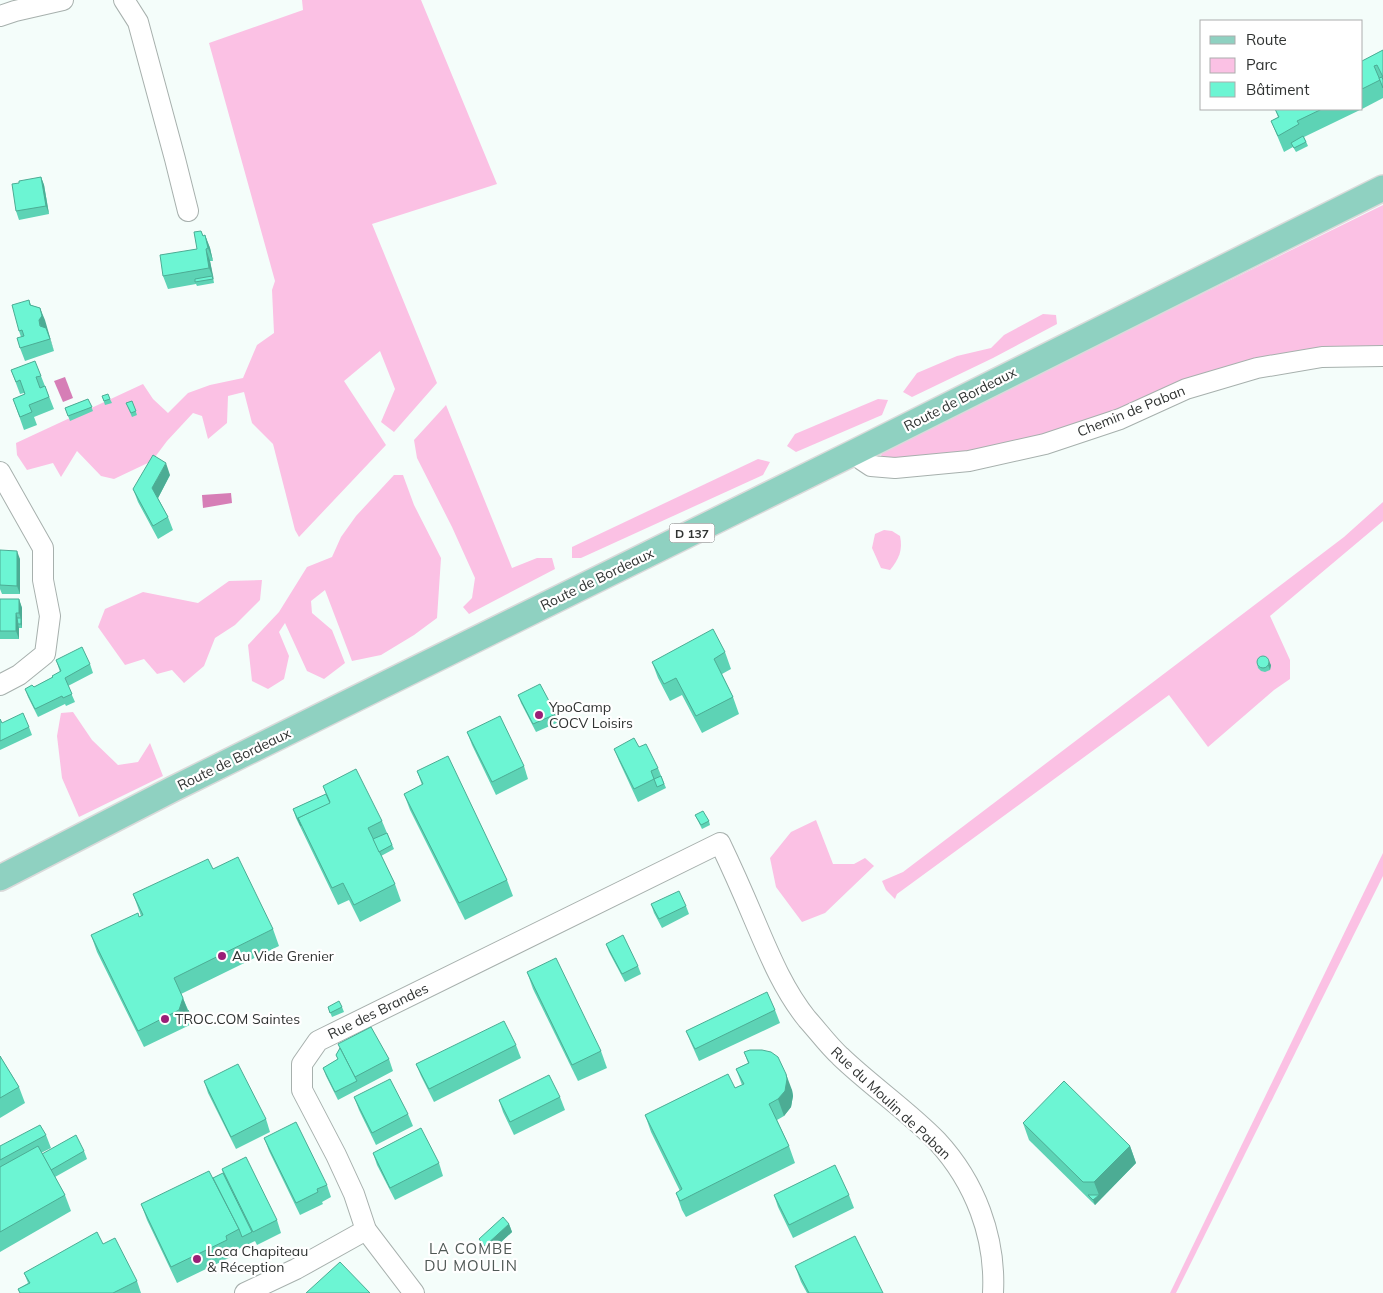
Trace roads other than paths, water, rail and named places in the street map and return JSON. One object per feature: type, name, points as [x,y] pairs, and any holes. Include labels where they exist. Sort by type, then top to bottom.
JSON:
[{"type":"main road","name":"Route de Bordeaux","points":[[0,878],[173,789],[855,452],[1383,188]]},
{"type":"street","points":[[0,16],[63,0]]},
{"type":"street","points":[[124,0],[138,22],[188,211]]},
{"type":"street","name":"Chemin de Paban","points":[[855,452],[871,466],[895,468],[969,462],[1045,444],[1120,419],[1186,389],[1257,368],[1322,358],[1383,356]]},
{"type":"street","points":[[0,472],[43,548],[42,580],[50,616],[45,654],[19,675],[0,685]]},
{"type":"street","name":"Rue des Brandes","points":[[366,1230],[354,1194],[340,1163],[302,1090],[302,1064],[318,1041],[720,843]]},
{"type":"street","name":"Rue du Moulin de Paban","points":[[720,843],[778,976],[807,1018],[839,1055],[936,1140],[954,1161],[986,1222],[994,1272],[993,1293]]},
{"type":"street","points":[[245,1293],[296,1269],[366,1230],[414,1293]]},
{"type":"place","name":"YpoCamp COCV Loisirs","points":[[539,715]]},
{"type":"place","name":"Au Vide Grenier","points":[[222,956]]},
{"type":"place","name":"TROC.COM Saintes","points":[[165,1019]]},
{"type":"place","name":"Loca Chapiteau & Réception","points":[[197,1259]]},
{"type":"district","name":"LA COMBE DU MOULIN","points":[[471,1256]]}]
